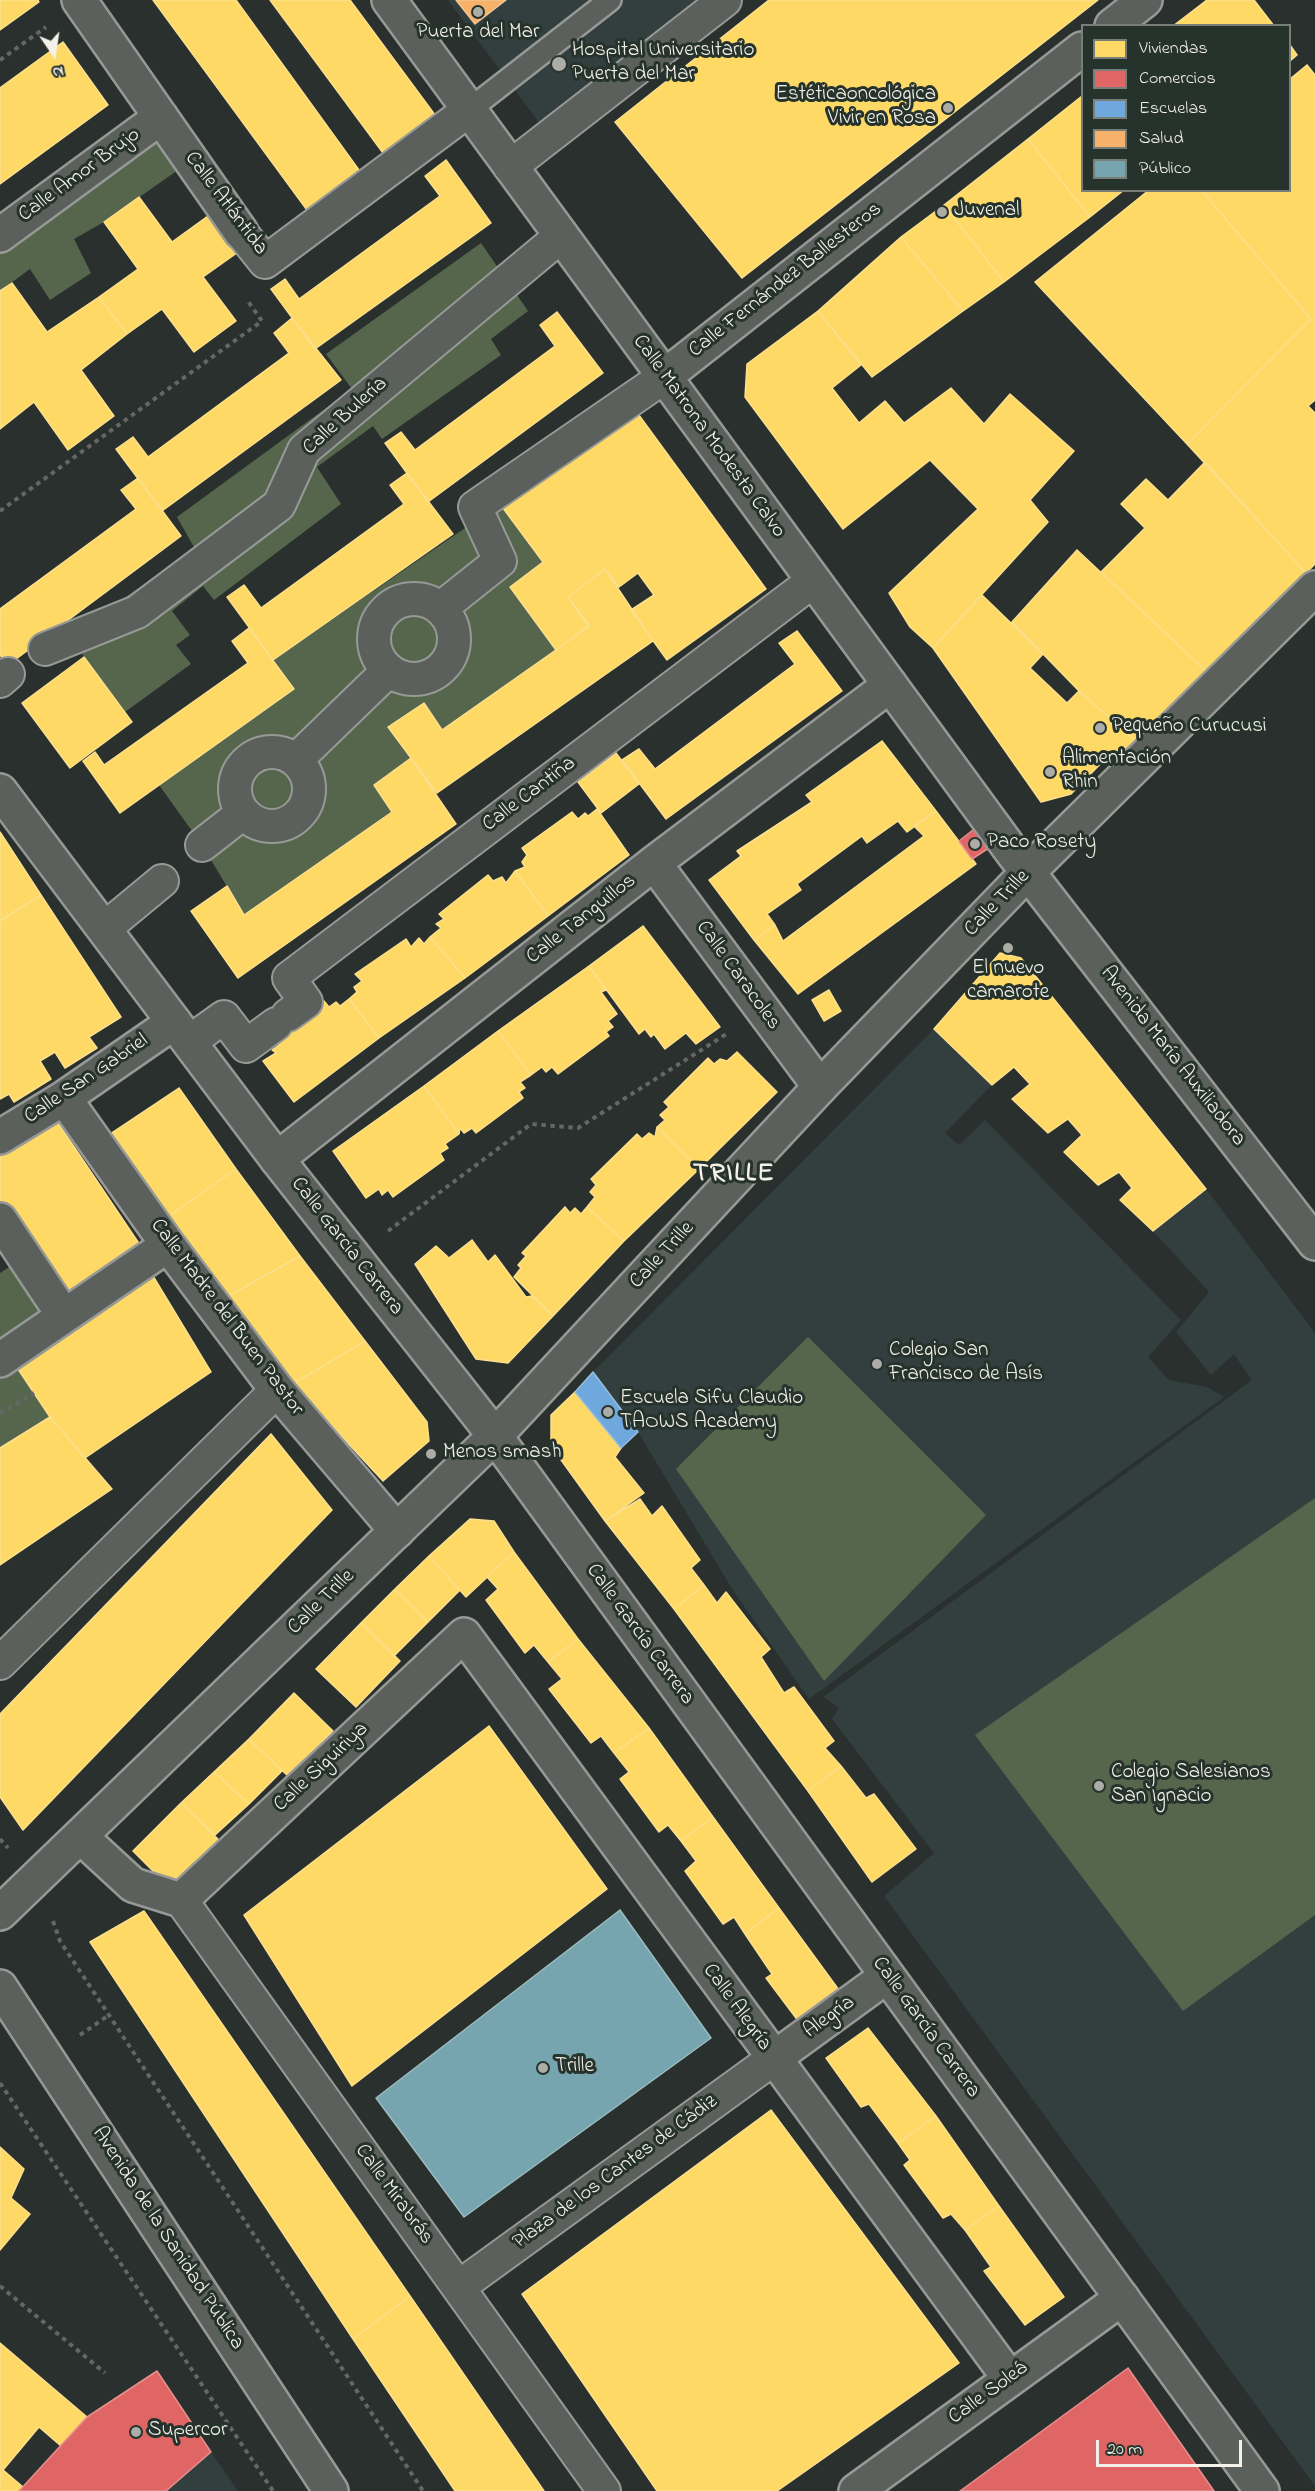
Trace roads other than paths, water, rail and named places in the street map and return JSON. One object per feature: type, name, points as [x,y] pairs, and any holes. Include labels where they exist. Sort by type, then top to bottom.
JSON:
[{"type":"street","name":"Calle Matrona Modesta Calvo","points":[[389,0],[813,581],[1029,871]]},
{"type":"street","points":[[510,167],[725,0]]},
{"type":"street","points":[[1115,24],[1145,0]]},
{"type":"street","name":"Calle Atlántida","points":[[79,1],[241,232],[265,262],[469,110]]},
{"type":"street","name":"Calle Fernández Ballesteros","points":[[441,608],[500,561],[475,507],[664,377],[1081,51]]},
{"type":"street","name":"Calle Amor Brujo","points":[[0,235],[161,117]]},
{"type":"street","name":"Calle Bulería","points":[[45,649],[137,612],[279,505],[304,450],[561,236]]},
{"type":"street","name":"Calle Cantiña","points":[[181,1032],[224,1017],[246,1046],[306,1002],[289,978],[813,581]]},
{"type":"street","name":"Calle Trille","points":[[0,1913],[495,1436],[820,1087],[1029,871],[1315,588]]},
{"type":"street","points":[[405,599],[430,602],[441,608],[449,618],[454,631],[454,645],[450,658],[429,676],[415,679],[401,677],[389,670],[380,660],[374,636],[383,612],[405,599]]},
{"type":"street","points":[[296,760],[389,670]]},
{"type":"street","name":"Calle Tanguillos","points":[[277,1159],[654,863],[890,685]]},
{"type":"street","points":[[273,752],[296,760],[309,781],[306,806],[298,816],[276,826],[264,826],[243,813],[234,790],[241,767],[250,758],[273,752]]},
{"type":"street","name":"Calle García Carrera","points":[[0,791],[277,1159],[495,1436],[1262,2491]]},
{"type":"street","points":[[202,845],[243,813]]},
{"type":"street","name":"Calle Caracoles","points":[[654,863],[762,1012],[820,1087]]},
{"type":"street","name":"Avenida María Auxiliadora","points":[[1029,871],[1315,1243]]},
{"type":"street","points":[[104,929],[162,881]]},
{"type":"street","name":"Calle San Gabriel","points":[[0,1137],[181,1032]]},
{"type":"street","name":"Calle Madre del Buen Pastor","points":[[64,1098],[168,1245],[277,1390],[397,1531]]},
{"type":"street","points":[[0,1220],[64,1316]]},
{"type":"street","points":[[0,1360],[168,1245]]},
{"type":"street","points":[[0,1663],[277,1390]]},
{"type":"street","name":"Calle Siguiriya","points":[[181,1900],[464,1635]]},
{"type":"street","name":"Calle Alegría","points":[[464,1635],[1010,2379]]},
{"type":"street","points":[[81,1837],[133,1885],[181,1900]]},
{"type":"street","name":"Calle Mirabrás","points":[[181,1900],[460,2286],[604,2491]]},
{"type":"street","name":"Alegría","points":[[773,2059],[887,1976]]},
{"type":"street","name":"Avenida de la Sanidad Pública","points":[[0,1988],[332,2491]]},
{"type":"street","name":"Plaza de los Cantes de Cádiz","points":[[460,2286],[773,2059]]},
{"type":"street","name":"Calle Soleá","points":[[856,2491],[1122,2298]]},
{"type":"lane","points":[[469,110],[610,0]]},
{"type":"place","name":"Puerta del Mar","points":[[478,12]]},
{"type":"place","name":"Hospital Universitario Puerta del Mar","points":[[559,64]]},
{"type":"place","name":"Estéticaoncológica Vivir en Rosa","points":[[948,108]]},
{"type":"place","name":"Juvenal","points":[[942,212]]},
{"type":"place","name":"Pequeño Curucusi","points":[[1100,728]]},
{"type":"place","name":"Alimentación Rhin","points":[[1050,772]]},
{"type":"place","name":"Paco Rosety","points":[[975,844]]},
{"type":"place","name":"El nuevo camarote","points":[[1008,948]]},
{"type":"place","name":"Colegio San Francisco de Asís","points":[[877,1364]]},
{"type":"place","name":"Escuela Sifu Claudio TAOWS Academy","points":[[608,1412]]},
{"type":"place","name":"Menos smash","points":[[431,1454]]},
{"type":"place","name":"Colegio Salesianos San Ignacio","points":[[1099,1786]]},
{"type":"place","name":"Trille","points":[[543,2068]]},
{"type":"place","name":"Supercor","points":[[136,2432]]},
{"type":"district","name":"TRILLE","points":[[734,1176]]}]
